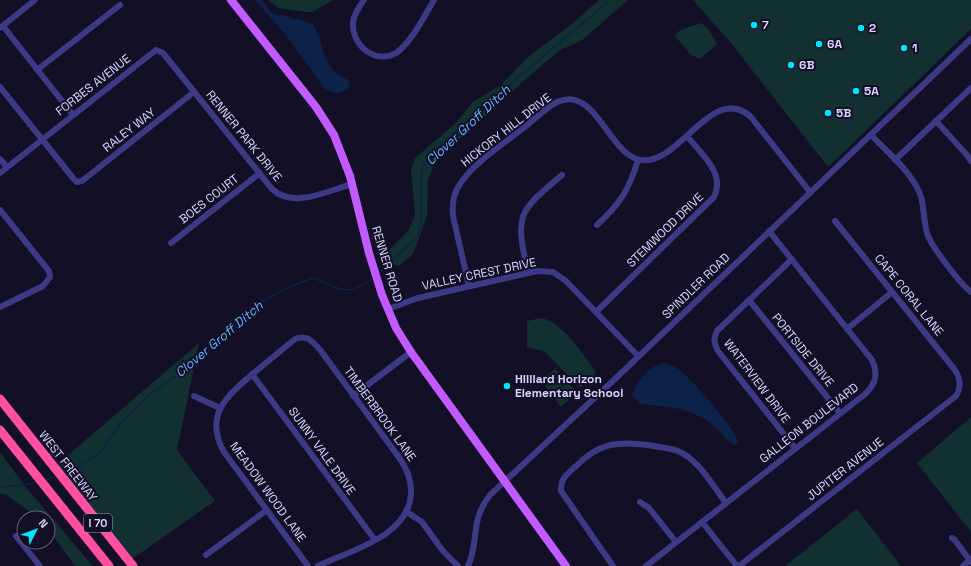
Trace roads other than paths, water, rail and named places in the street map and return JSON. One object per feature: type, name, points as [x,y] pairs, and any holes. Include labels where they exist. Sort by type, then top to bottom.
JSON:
[{"type":"highway","name":"WEST FREEWAY","points":[[0,399],[133,566]]},
{"type":"highway","name":"I 70","points":[[0,430],[109,566]]},
{"type":"main road","name":"RENNER ROAD","points":[[231,0],[316,107],[338,144],[352,184],[375,276],[396,328],[410,352],[566,566]]},
{"type":"street","points":[[34,0],[1,27],[72,115]]},
{"type":"street","points":[[364,0],[355,15],[353,30],[359,45],[364,50],[377,56],[387,56],[403,48],[434,0]]},
{"type":"street","points":[[37,70],[120,5]]},
{"type":"street","name":"SPINDLER ROAD","points":[[468,566],[471,558],[479,513],[490,495],[506,482],[971,39]]},
{"type":"street","name":"FORBES AVENUE","points":[[0,173],[154,50],[159,50]]},
{"type":"street","name":"RENNER PARK DRIVE","points":[[159,50],[276,192],[289,198],[300,199],[352,184]]},
{"type":"street","points":[[0,87],[42,139]]},
{"type":"street","points":[[895,160],[971,88]]},
{"type":"street","name":"RALEY WAY","points":[[42,139],[72,178],[77,182],[82,181],[194,92]]},
{"type":"street","name":"HICKORY HILL DRIVE","points":[[469,286],[453,216],[452,205],[454,194],[458,186],[471,171],[546,110],[556,103],[564,100],[572,99],[581,102],[598,118],[624,151],[638,160]]},
{"type":"street","points":[[597,225],[617,206],[628,190],[638,160],[651,160],[664,155],[721,109],[734,108],[751,117],[810,192]]},
{"type":"street","points":[[936,121],[971,161]]},
{"type":"street","points":[[871,135],[909,176],[920,193],[927,232],[935,248],[971,292]]},
{"type":"street","name":"STEMWOOD DRIVE","points":[[596,312],[714,197],[718,186],[716,173],[687,136]]},
{"type":"street","points":[[0,159],[7,167]]},
{"type":"street","name":"BOES COURT","points":[[171,243],[260,173]]},
{"type":"street","points":[[528,273],[520,234],[522,218],[530,204],[562,175]]},
{"type":"street","points":[[0,210],[49,271],[50,277],[43,286],[0,307]]},
{"type":"street","name":"CAPE CORAL LANE","points":[[835,221],[955,370],[960,378],[960,386]]},
{"type":"street","name":"GALLEON BOULEVARD","points":[[646,566],[869,390],[873,385],[876,373],[872,360],[792,259],[768,232]]},
{"type":"street","name":"WATERVIEW DRIVE","points":[[792,259],[717,331],[714,337],[714,344],[795,448]]},
{"type":"street","name":"VALLEY CREST DRIVE","points":[[388,309],[418,298],[469,286],[537,271],[553,272],[566,281],[638,356]]},
{"type":"street","points":[[846,329],[892,292]]},
{"type":"street","name":"PORTSIDE DRIVE","points":[[750,300],[840,413]]},
{"type":"street","name":"TIMBERBROOK LANE","points":[[252,374],[295,338],[304,337],[312,340],[398,456],[409,474],[411,492],[407,512]]},
{"type":"street","points":[[353,396],[410,352]]},
{"type":"street","points":[[194,396],[220,408],[231,393],[252,374]]},
{"type":"street","name":"SUNNY VALE DRIVE","points":[[252,374],[375,540]]},
{"type":"street","name":"JUPITER AVENUE","points":[[738,566],[956,396],[960,386]]},
{"type":"street","name":"MEADOW WOOD LANE","points":[[220,408],[216,425],[220,444],[308,566]]},
{"type":"street","points":[[613,566],[564,497],[561,485],[566,475],[595,450],[605,446],[629,442],[678,451],[693,461],[726,503]]},
{"type":"street","points":[[640,502],[649,508],[676,542]]},
{"type":"street","points":[[206,555],[267,510]]},
{"type":"street","points":[[318,566],[375,540],[395,528],[407,512],[422,522],[443,551],[458,566]]},
{"type":"street","points":[[702,522],[738,566]]},
{"type":"street","points":[[952,538],[970,560],[963,566]]},
{"type":"street","points":[[26,550],[36,565]]},
{"type":"water","points":[[255,0],[262,0],[272,13],[312,23],[317,32],[328,63],[332,69],[350,81],[348,89],[336,93],[324,88],[286,35]]},
{"type":"water","points":[[664,363],[673,366],[684,374],[702,392],[736,436],[738,442],[735,445],[705,419],[687,411],[640,404],[632,395],[637,384],[648,371]]},
{"type":"waterway","name":"Clover Groff Ditch","points":[[378,274],[417,237],[421,226],[421,173],[425,162],[474,115],[610,0]]},
{"type":"waterway","name":"Clover Groff Ditch","points":[[63,474],[76,469],[102,450],[120,424],[145,398],[195,362],[230,333],[261,302],[287,288],[313,278],[343,290],[356,288],[373,278]]},
{"type":"waterway","name":"Clover Groff Ditch","points":[[44,480],[58,476]]},
{"type":"waterway","name":"Clover Groff Ditch","points":[[0,487],[24,485],[37,482]]},
{"type":"place","name":"7","points":[[754,25]]},
{"type":"place","name":"2","points":[[861,28]]},
{"type":"place","name":"6A","points":[[819,44]]},
{"type":"place","name":"1","points":[[904,48]]},
{"type":"place","name":"6B","points":[[791,65]]},
{"type":"place","name":"5A","points":[[856,91]]},
{"type":"place","name":"5B","points":[[828,113]]},
{"type":"place","name":"Hilliard Horizon Elementary School","points":[[507,386]]}]
